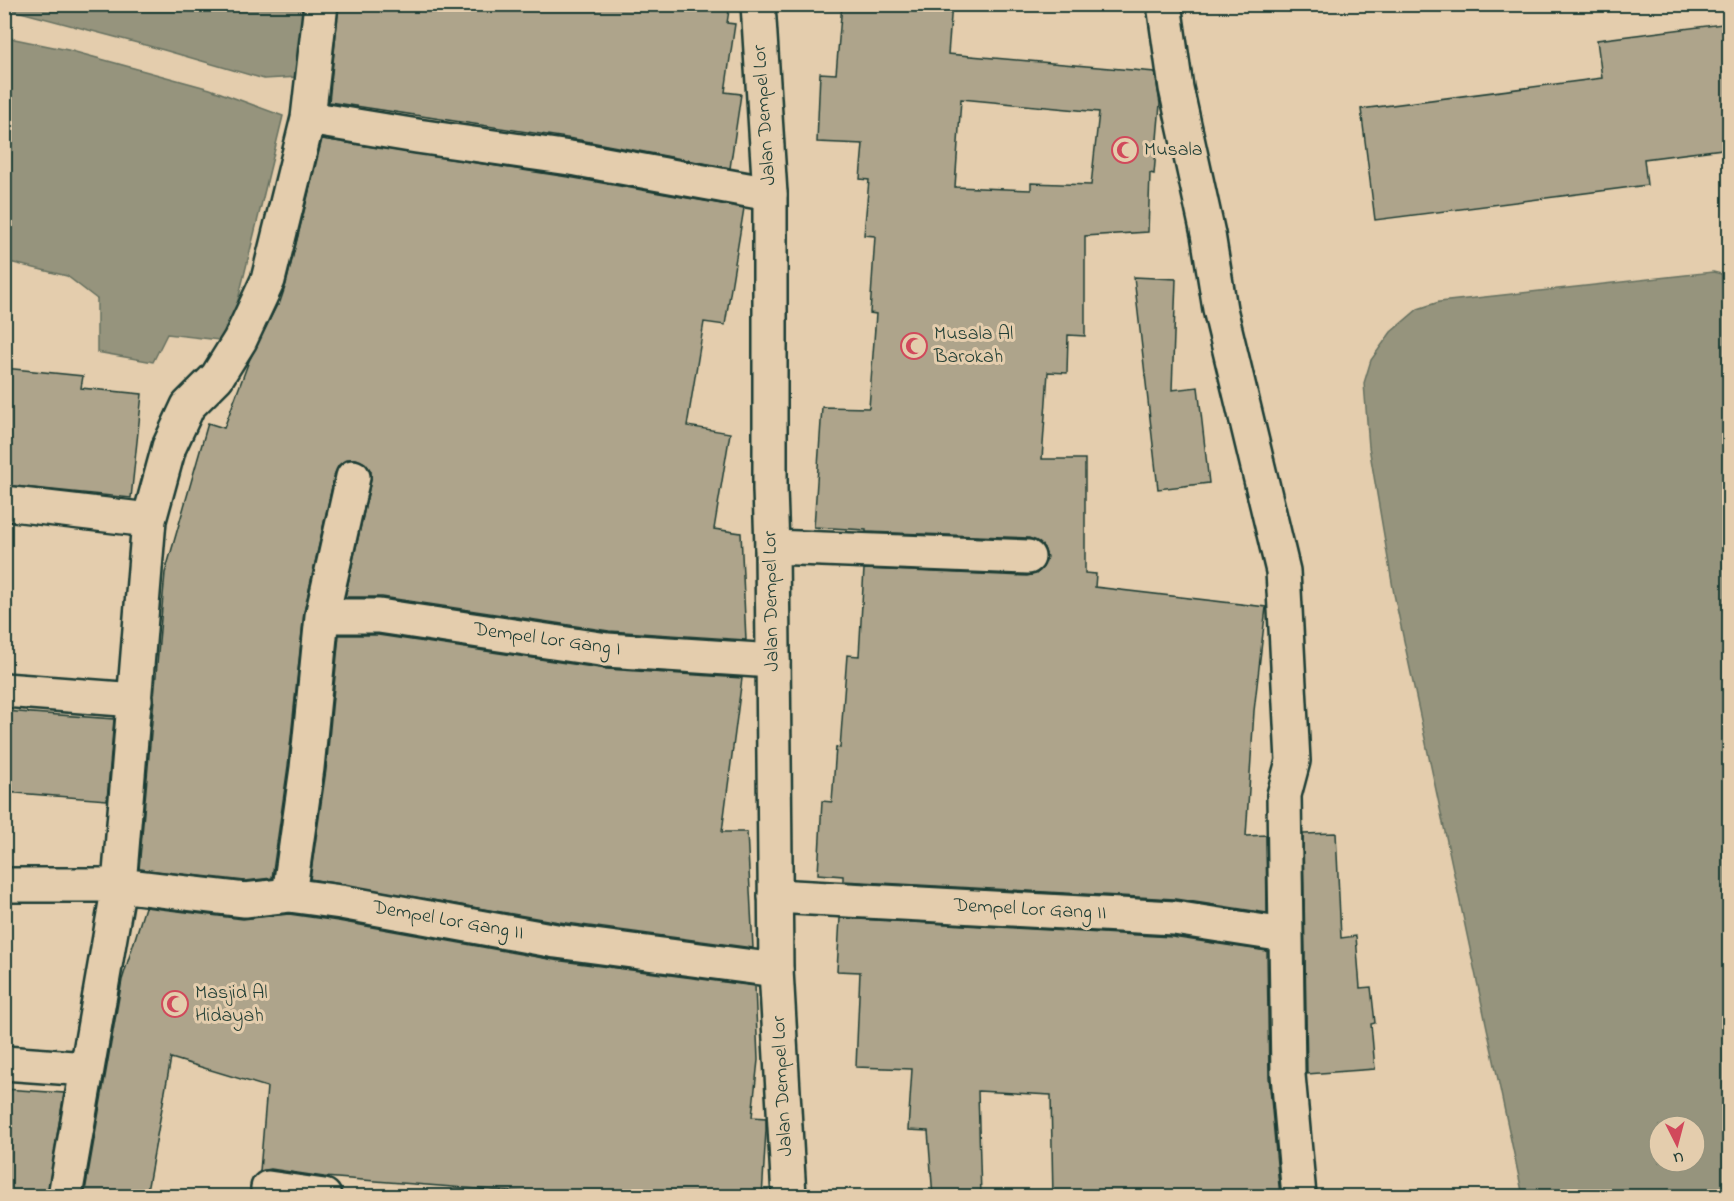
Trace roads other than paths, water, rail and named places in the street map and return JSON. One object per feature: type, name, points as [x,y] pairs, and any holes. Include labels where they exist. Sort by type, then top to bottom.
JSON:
[{"type":"street","points":[[65,1197],[119,885],[149,520],[169,447],[188,406],[217,377],[240,340],[268,280],[308,118],[321,4]]},
{"type":"street","name":"Jalan Dempel Lor","points":[[758,4],[770,194],[770,489],[776,970],[789,1197]]},
{"type":"street","points":[[1164,4],[1176,88],[1208,234],[1220,309],[1283,572],[1293,761],[1284,795],[1288,1075],[1299,1197]]},
{"type":"street","points":[[308,118],[577,159],[770,194]]},
{"type":"street","points":[[289,895],[307,768],[322,616],[353,477]]},
{"type":"street","points":[[4,502],[149,520]]},
{"type":"street","points":[[772,547],[1028,557]]},
{"type":"street","name":"Dempel Lor Gang I","points":[[322,616],[379,616],[607,650],[773,661]]},
{"type":"street","points":[[4,690],[135,700]]},
{"type":"street","name":"Dempel Lor Gang II","points":[[4,885],[119,885],[245,900],[289,895],[341,902],[556,941],[776,970]]},
{"type":"street","name":"Dempel Lor Gang II","points":[[775,896],[1174,918],[1285,935]]},
{"type":"street","points":[[4,1063],[87,1069]]},
{"type":"street","points":[[268,1188],[324,1197]]},
{"type":"place","name":"Musala","points":[[1125,150]]},
{"type":"place","name":"Musala Al Barokah","points":[[914,346]]},
{"type":"place","name":"Masjid Al Hidayah","points":[[175,1004]]}]
